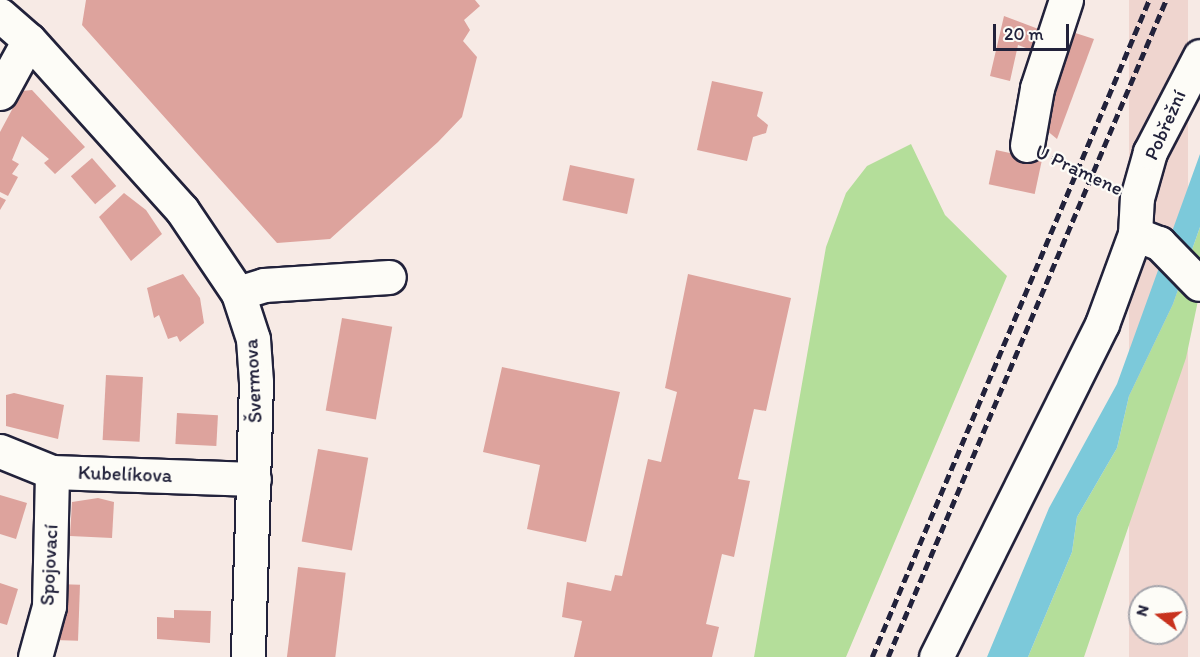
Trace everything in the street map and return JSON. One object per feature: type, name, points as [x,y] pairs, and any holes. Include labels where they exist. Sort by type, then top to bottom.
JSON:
[{"type":"street","name":"U Pramene","points":[[1028,145],[1037,87],[1066,0]]},
{"type":"street","name":"Švermova","points":[[0,15],[29,40],[183,210],[238,293],[256,360],[248,657]]},
{"type":"street","points":[[0,93],[29,40]]},
{"type":"street","name":"Pobřežní","points":[[936,657],[1102,324],[1147,239],[1137,198],[1150,152],[1200,56]]},
{"type":"street","points":[[1147,239],[1199,285]]},
{"type":"street","points":[[238,293],[264,285],[389,277]]},
{"type":"street","name":"Kubelíkova","points":[[0,451],[52,472],[254,479]]},
{"type":"street","name":"Spojovací","points":[[35,657],[49,606],[52,472]]},
{"type":"path","name":"U Pramene","points":[[1028,145],[1137,198]]},
{"type":"shaded area","points":[[1129,0],[1188,0],[1188,585],[1129,585]]},
{"type":"shaded area","points":[[1129,645],[1188,645],[1188,657],[1129,657]]},
{"type":"green space","points":[[911,144],[945,215],[1007,276],[846,657],[754,657],[826,247],[846,193],[867,166]]},
{"type":"green space","points":[[1200,227],[1200,291],[1186,358],[1084,657],[1028,657],[1072,552],[1077,517],[1117,448],[1129,396],[1173,304]]},
{"type":"water","points":[[1200,154],[1200,227],[1173,304],[1129,396],[1117,448],[1077,517],[1072,552],[1028,657],[987,657],[1049,508],[1117,384]]},
{"type":"building","points":[[86,0],[475,0],[480,6],[464,20],[470,30],[463,41],[477,57],[462,117],[438,142],[330,239],[277,243],[82,25]]},
{"type":"building","points":[[1004,16],[1049,33],[1042,54],[1018,45],[1010,81],[990,76]]},
{"type":"building","points":[[1066,30],[1094,39],[1057,139],[1034,120]]},
{"type":"building","points":[[712,81],[763,92],[757,116],[768,125],[766,133],[753,137],[747,161],[697,150]]},
{"type":"building","points":[[32,90],[85,147],[55,174],[44,163],[49,159],[22,136],[12,160],[19,164],[12,174],[18,177],[8,196],[0,192],[0,132],[22,91]]},
{"type":"building","points":[[996,150],[1042,160],[1035,194],[989,184]]},
{"type":"building","points":[[92,158],[116,186],[95,204],[71,176]]},
{"type":"building","points":[[570,165],[635,179],[627,214],[563,200]]},
{"type":"building","points":[[124,193],[146,210],[162,234],[131,261],[99,217]]},
{"type":"building","points":[[0,197],[6,200],[0,210]]},
{"type":"building","points":[[183,274],[200,298],[204,323],[180,342],[177,336],[168,339],[159,315],[154,318],[147,288]]},
{"type":"building","points":[[688,274],[791,298],[766,411],[754,409],[738,479],[750,481],[734,557],[722,554],[706,624],[719,627],[712,657],[574,657],[582,621],[562,617],[567,582],[611,591],[615,575],[622,576],[648,459],[661,462],[677,392],[665,388]]},
{"type":"building","points":[[342,318],[392,327],[376,419],[326,411]]},
{"type":"building","points":[[502,367],[620,392],[586,542],[527,529],[540,465],[483,452]]},
{"type":"building","points":[[106,375],[143,377],[140,442],[103,440]]},
{"type":"building","points":[[14,393],[64,405],[58,439],[6,426],[6,395]]},
{"type":"building","points":[[177,413],[218,415],[216,446],[175,444]]},
{"type":"building","points":[[318,449],[368,458],[352,550],[302,542]]},
{"type":"building","points":[[0,495],[27,503],[16,539],[0,534]]},
{"type":"building","points":[[98,498],[114,502],[112,538],[70,536],[72,502]]},
{"type":"building","points":[[298,567],[346,573],[335,657],[287,657]]},
{"type":"building","points":[[0,583],[18,589],[7,625],[0,623]]},
{"type":"building","points":[[56,584],[80,585],[78,641],[54,640]]},
{"type":"building","points":[[174,610],[211,611],[210,643],[157,639],[157,617],[174,618]]},
{"type":"railway","points":[[872,657],[1149,0]]},
{"type":"railway","points":[[888,657],[1166,0]]}]
